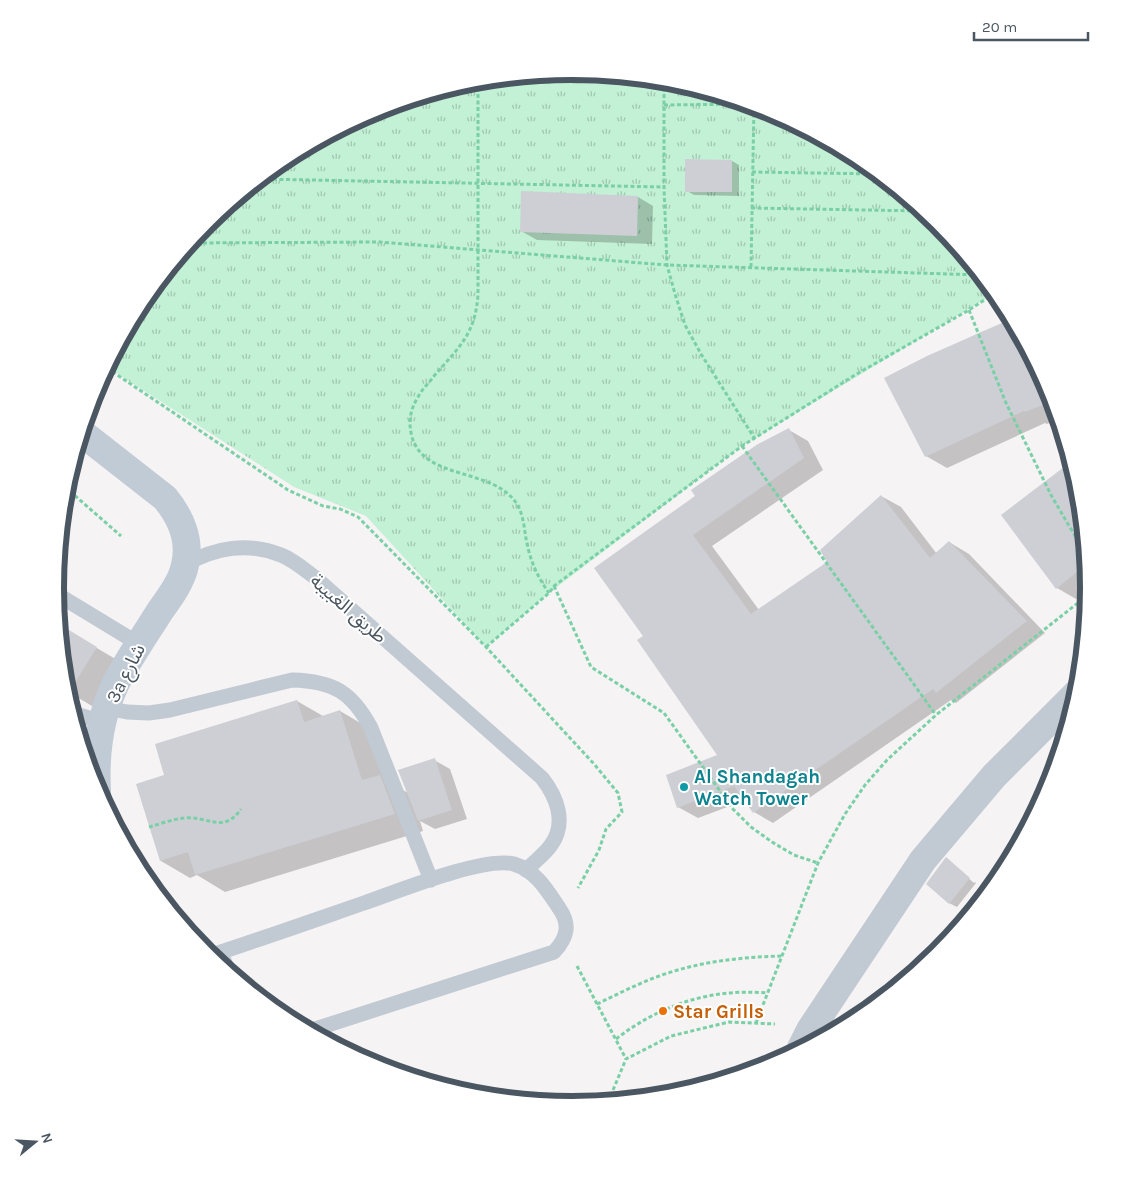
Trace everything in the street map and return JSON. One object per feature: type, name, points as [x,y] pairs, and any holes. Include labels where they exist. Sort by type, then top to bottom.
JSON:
[{"type":"street","points":[[87,437],[166,498],[181,522],[187,550],[185,565]]},
{"type":"street","name":"3a شارع","points":[[96,765],[105,715],[115,685],[173,592],[185,565]]},
{"type":"street","points":[[805,1040],[923,860],[994,776],[1067,703]]},
{"type":"lane","name":"طريق الغبيبة","points":[[185,565],[200,556],[232,547],[264,549],[283,556],[300,566],[534,772],[551,789],[558,802],[560,818],[558,832],[551,845],[526,870]]},
{"type":"lane","points":[[64,599],[139,644]]},
{"type":"lane","points":[[80,713],[105,715],[170,710],[292,680],[312,680],[331,686],[348,696],[362,710],[372,728],[431,880]]},
{"type":"lane","points":[[218,953],[431,880],[501,862],[514,864],[526,870],[542,883],[564,915],[566,928],[564,942],[554,952],[317,1028]]},
{"type":"path","points":[[478,89],[477,313],[471,330],[419,394],[411,409],[410,427],[414,444],[426,458],[441,466],[492,484],[506,492],[516,504],[523,518],[528,550],[533,565],[549,593]]},
{"type":"path","points":[[664,89],[664,187],[667,265],[685,325],[701,354],[755,439]]},
{"type":"path","points":[[664,106],[726,105]]},
{"type":"path","points":[[751,267],[754,114]]},
{"type":"path","points":[[752,172],[865,174]]},
{"type":"path","points":[[271,179],[664,187]]},
{"type":"path","points":[[751,208],[912,211]]},
{"type":"path","points":[[200,243],[380,242],[667,265],[971,274]]},
{"type":"path","points":[[486,647],[549,593],[554,586],[742,446],[856,375],[989,297]]},
{"type":"path","points":[[969,310],[1006,403],[1051,495],[1078,539]]},
{"type":"path","points":[[112,372],[288,490],[323,506],[340,509],[358,517],[486,647],[594,764],[618,793],[622,812],[606,829],[599,850],[564,915]]},
{"type":"path","points":[[742,446],[936,715]]},
{"type":"path","points":[[73,494],[121,536]]},
{"type":"path","points":[[554,586],[591,667],[664,713],[733,809],[751,827],[772,842],[794,854],[818,863]]},
{"type":"path","points":[[756,1023],[818,863],[845,814],[865,786],[887,760],[936,715],[1080,602]]},
{"type":"path","points":[[149,827],[183,818],[199,818],[221,823],[230,820],[240,808]]},
{"type":"path","points":[[564,942],[626,1059]]},
{"type":"path","points":[[597,1004],[631,987],[677,970],[743,957],[782,956]]},
{"type":"path","points":[[616,1039],[646,1018],[676,1004],[714,994],[767,993]]},
{"type":"path","points":[[611,1095],[626,1059],[671,1036],[729,1022],[780,1024],[805,1040]]},
{"type":"green space","points":[[539,81],[605,81],[671,90],[735,107],[766,119],[826,148],[881,185],[907,206],[954,253],[988,297],[742,446],[549,593],[486,647],[366,516],[294,487],[113,371],[149,306],[169,279],[190,253],[237,206],[263,185],[318,148],[378,119],[440,98],[473,90]]},
{"type":"building","points":[[685,159],[732,160],[732,192],[685,192]]},
{"type":"building","points":[[521,191],[638,196],[637,236],[520,232]]},
{"type":"building","points":[[1005,322],[1028,364],[1046,404],[1024,411],[925,457],[884,378],[927,356]]},
{"type":"building","points":[[789,428],[804,458],[693,535],[751,614],[827,562],[820,550],[881,495],[930,558],[949,541],[1027,621],[936,693],[933,689],[753,813],[734,786],[677,808],[666,775],[717,755],[637,640],[643,636],[594,568],[695,496],[691,490],[758,444]]},
{"type":"building","points":[[1065,466],[1076,522],[1079,570],[1056,589],[1001,515]]},
{"type":"building","points":[[66,628],[97,647],[74,685]]},
{"type":"building","points":[[297,700],[304,722],[340,710],[362,780],[380,775],[395,814],[195,875],[188,852],[160,861],[136,784],[164,775],[155,744]]},
{"type":"building","points":[[435,758],[452,810],[418,821],[398,770]]},
{"type":"building","points":[[946,857],[970,878],[949,904],[926,884]]},
{"type":"place","name":"Al Shandagah Watch Tower","points":[[684,787]]},
{"type":"place","name":"Star Grills","points":[[663,1011]]}]
